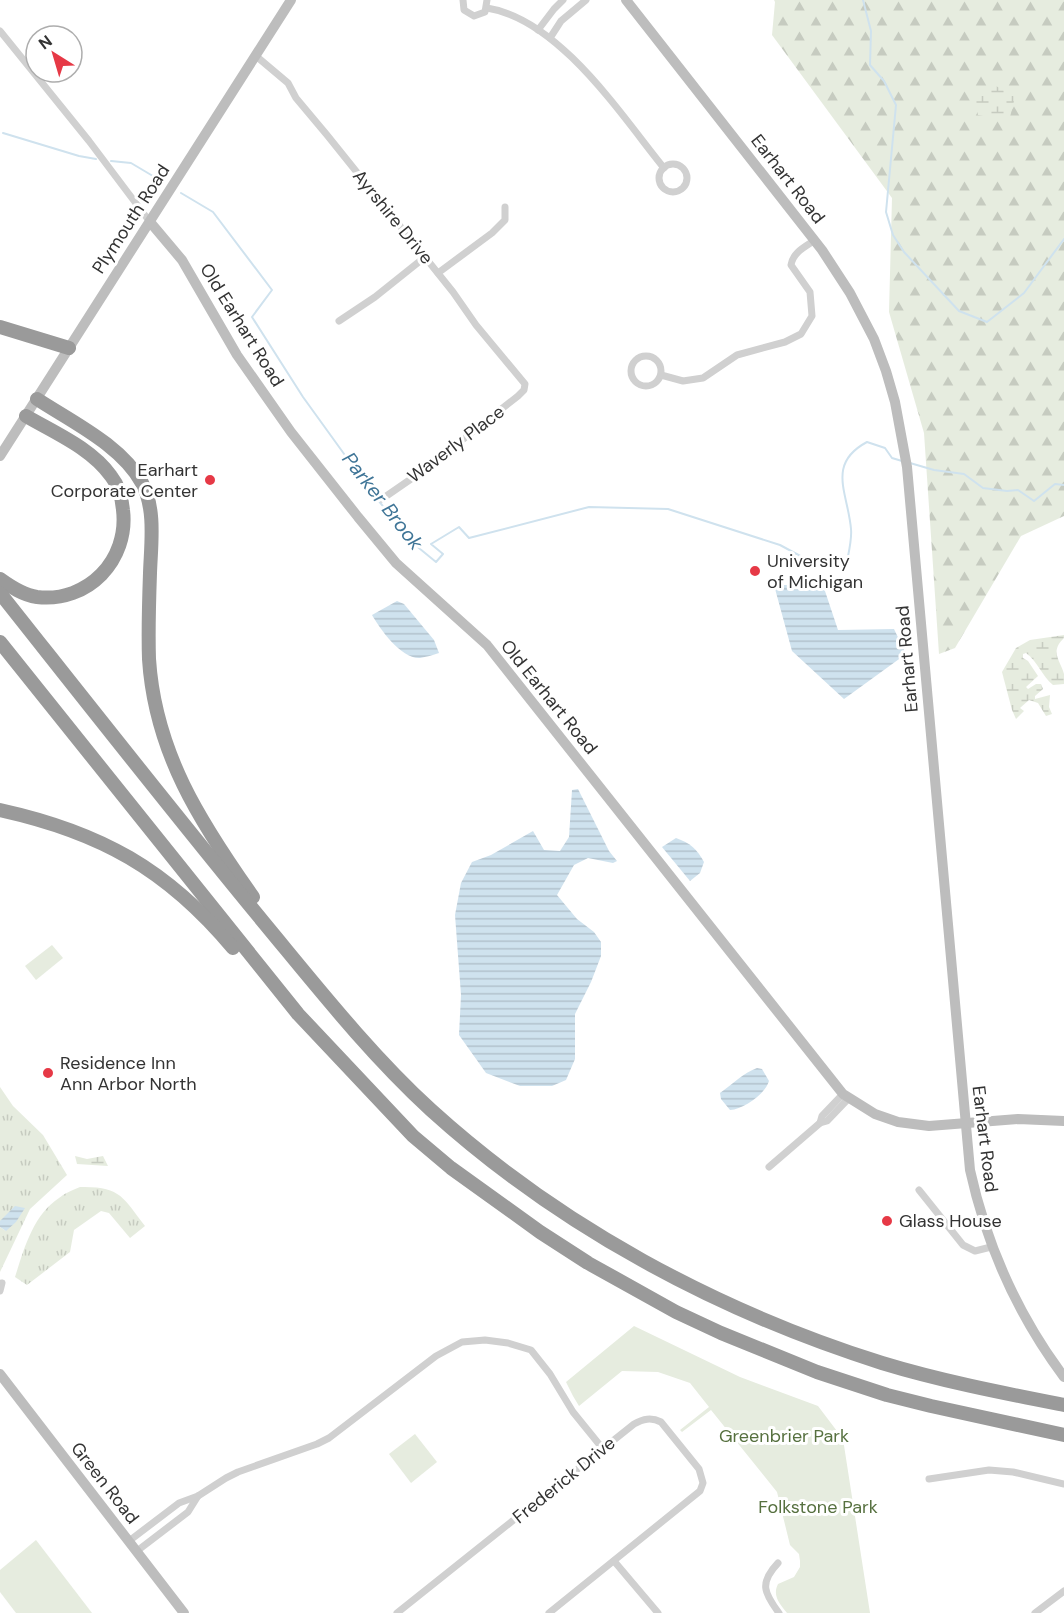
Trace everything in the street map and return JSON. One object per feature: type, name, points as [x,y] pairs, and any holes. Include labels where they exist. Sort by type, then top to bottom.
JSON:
[{"type":"highway","points":[[0,327],[69,348]]},
{"type":"highway","points":[[37,399],[117,452],[130,465],[142,484],[148,500],[152,531],[149,660],[156,710],[168,752],[196,813],[311,979]]},
{"type":"highway","points":[[0,579],[16,591],[36,597],[76,593],[97,580],[111,564],[120,544],[125,523],[122,498],[113,479],[101,464],[88,453],[26,416]]},
{"type":"highway","points":[[0,593],[208,855],[368,1046],[429,1108],[543,1198],[619,1247],[714,1297],[827,1344],[885,1364],[948,1381],[1064,1405]]},
{"type":"highway","points":[[0,642],[292,1006],[412,1136]]},
{"type":"highway","points":[[0,810],[72,829],[106,844],[158,876],[198,910],[315,1045],[372,1102],[478,1187],[588,1263],[676,1312],[817,1372],[887,1395],[1064,1435]]},
{"type":"street","name":"Plymouth Road","points":[[0,456],[291,0]]},
{"type":"street","points":[[463,0],[464,10],[470,15],[478,16],[487,8],[487,0]]},
{"type":"street","points":[[538,30],[563,0]]},
{"type":"street","points":[[550,38],[561,21],[586,0]]},
{"type":"street","name":"Earhart Road","points":[[626,0],[814,240],[850,293],[874,339],[889,381],[903,437],[907,467],[970,1170],[977,1205],[1002,1275],[1024,1318],[1064,1377]]},
{"type":"street","points":[[487,8],[518,19],[550,38],[583,68],[664,168]]},
{"type":"street","points":[[0,31],[89,141],[150,222]]},
{"type":"street","name":"Ayrshire Drive","points":[[256,56],[288,83],[296,98],[525,384]]},
{"type":"street","points":[[676,165],[684,170],[687,178],[681,189],[668,191],[661,185],[660,176],[664,168],[676,165]]},
{"type":"street","points":[[438,273],[492,233],[505,220],[505,207]]},
{"type":"street","name":"Old Earhart Road","points":[[150,222],[182,260],[228,341],[255,381],[291,432],[358,517],[396,563],[487,645],[846,1096],[875,1114],[898,1122],[929,1126],[1018,1119],[1064,1121]]},
{"type":"street","points":[[661,375],[683,381],[703,378],[737,355],[785,342],[801,334],[812,316],[810,292],[791,265],[797,252],[814,240]]},
{"type":"street","points":[[339,321],[375,297],[425,257]]},
{"type":"street","points":[[651,356],[661,366],[661,375],[650,386],[639,385],[632,377],[631,366],[637,358],[651,356]]},
{"type":"street","name":"Waverly Place","points":[[382,499],[424,470],[518,396],[524,390],[525,384]]},
{"type":"street","points":[[769,1167],[820,1123],[827,1121],[846,1096]]},
{"type":"street","points":[[919,1190],[963,1245],[975,1251],[991,1247]]},
{"type":"street","points":[[0,1285],[2,1283],[0,1291]]},
{"type":"street","points":[[129,1541],[179,1503],[198,1496],[238,1472],[308,1448],[329,1438],[436,1356],[462,1342],[485,1340],[508,1343],[531,1350],[550,1374],[573,1412],[603,1449]]},
{"type":"street","name":"Green Road","points":[[0,1374],[184,1613]]},
{"type":"street","name":"Frederick Drive","points":[[397,1613],[603,1449],[641,1421],[654,1419],[661,1422],[699,1469],[703,1483],[693,1499],[614,1561]]},
{"type":"street","points":[[929,1479],[989,1470],[1013,1472],[1064,1484]]},
{"type":"street","points":[[137,1551],[188,1512],[198,1496]]},
{"type":"street","points":[[549,1613],[614,1561],[658,1613]]},
{"type":"street","points":[[778,1563],[770,1572],[765,1590],[768,1599],[779,1613]]},
{"type":"street","points":[[1035,1613],[1064,1591]]},
{"type":"green space","points":[[774,0],[1064,0],[1064,516],[1021,536],[955,648],[939,654],[924,433],[889,312],[892,198],[772,35]]},
{"type":"green space","points":[[996,86],[1015,97],[1010,117],[1004,120],[978,115],[974,94],[982,88]]},
{"type":"green space","points":[[1064,635],[1057,648],[1057,656],[1064,674],[1064,684],[1053,685],[1030,657],[1026,653],[1023,654],[1023,658],[1028,661],[1038,676],[1026,687],[1028,689],[1041,684],[1043,689],[1035,696],[1035,699],[1050,695],[1049,707],[1052,714],[1046,716],[1038,703],[1029,700],[1020,708],[1024,711],[1016,719],[1002,672],[1016,648],[1030,640]]},
{"type":"green space","points":[[52,945],[63,958],[36,980],[25,966]]},
{"type":"green space","points":[[0,1087],[13,1106],[43,1135],[67,1175],[30,1209],[0,1272],[0,1227],[6,1231],[0,1221]]},
{"type":"green space","points":[[75,1156],[87,1159],[103,1156],[108,1166],[77,1164]]},
{"type":"green space","points":[[80,1187],[104,1189],[119,1195],[145,1226],[130,1238],[109,1213],[101,1211],[74,1230],[70,1252],[27,1285],[15,1277],[36,1223],[50,1205]]},
{"type":"green space","points":[[634,1326],[740,1377],[818,1406],[843,1439],[870,1613],[787,1613],[784,1610],[778,1600],[776,1588],[778,1584],[794,1577],[800,1567],[800,1561],[799,1554],[790,1545],[777,1492],[711,1410],[682,1432],[680,1430],[709,1407],[690,1383],[658,1372],[622,1371],[579,1406],[566,1382]]},
{"type":"green space","points":[[415,1434],[437,1462],[411,1483],[389,1454]]},
{"type":"green space","points":[[36,1540],[92,1613],[16,1613],[0,1592],[0,1570]]},
{"type":"water","points":[[774,585],[823,585],[838,630],[894,629],[906,654],[844,699],[792,651]]},
{"type":"water","points":[[397,601],[404,604],[434,640],[439,653],[420,658],[413,657],[399,649],[386,635],[372,615]]},
{"type":"water","points":[[578,789],[609,851],[617,861],[613,863],[588,858],[574,865],[557,895],[577,919],[594,932],[601,942],[601,956],[575,1014],[575,1059],[566,1080],[552,1086],[520,1086],[486,1073],[459,1035],[461,995],[455,915],[461,883],[472,862],[491,855],[533,831],[544,850],[560,851],[569,837],[572,790]]},
{"type":"water","points":[[676,838],[693,847],[704,862],[700,873],[690,881],[662,847]]},
{"type":"water","points":[[757,1068],[762,1069],[769,1081],[767,1086],[759,1096],[747,1104],[730,1110],[721,1099],[720,1093]]},
{"type":"water","points":[[15,1206],[25,1208],[16,1222],[6,1231],[0,1227],[0,1221]]},
{"type":"waterway","points":[[863,0],[871,31],[870,65],[884,81],[896,105],[886,212],[893,235],[904,252],[959,311],[987,322],[1024,293],[1064,239]]},
{"type":"waterway","name":"Parker Brook","points":[[3,133],[96,159]]},
{"type":"waterway","name":"Parker Brook","points":[[111,161],[131,163],[163,182]]},
{"type":"waterway","name":"Parker Brook","points":[[181,193],[213,212],[272,290],[252,317],[303,397],[373,494],[414,544],[436,562],[443,554],[431,544],[459,527],[469,538],[589,507],[668,509],[780,545],[817,565],[847,561],[851,541],[843,480],[843,470],[847,460],[854,451],[867,442],[885,448],[892,458],[902,461]]},
{"type":"waterway","name":"Parker Brook","points":[[910,463],[934,470],[964,474],[983,488],[1018,490],[1034,501],[1055,484],[1064,485]]},
{"type":"place","name":"Earhart Corporate Center","points":[[210,480]]},
{"type":"place","name":"University of Michigan","points":[[755,571]]},
{"type":"place","name":"Residence Inn Ann Arbor North","points":[[48,1073]]},
{"type":"place","name":"Glass House","points":[[887,1221]]},
{"type":"park label","name":"Greenbrier Park","points":[[784,1436]]},
{"type":"park label","name":"Folkstone Park","points":[[818,1507]]}]
